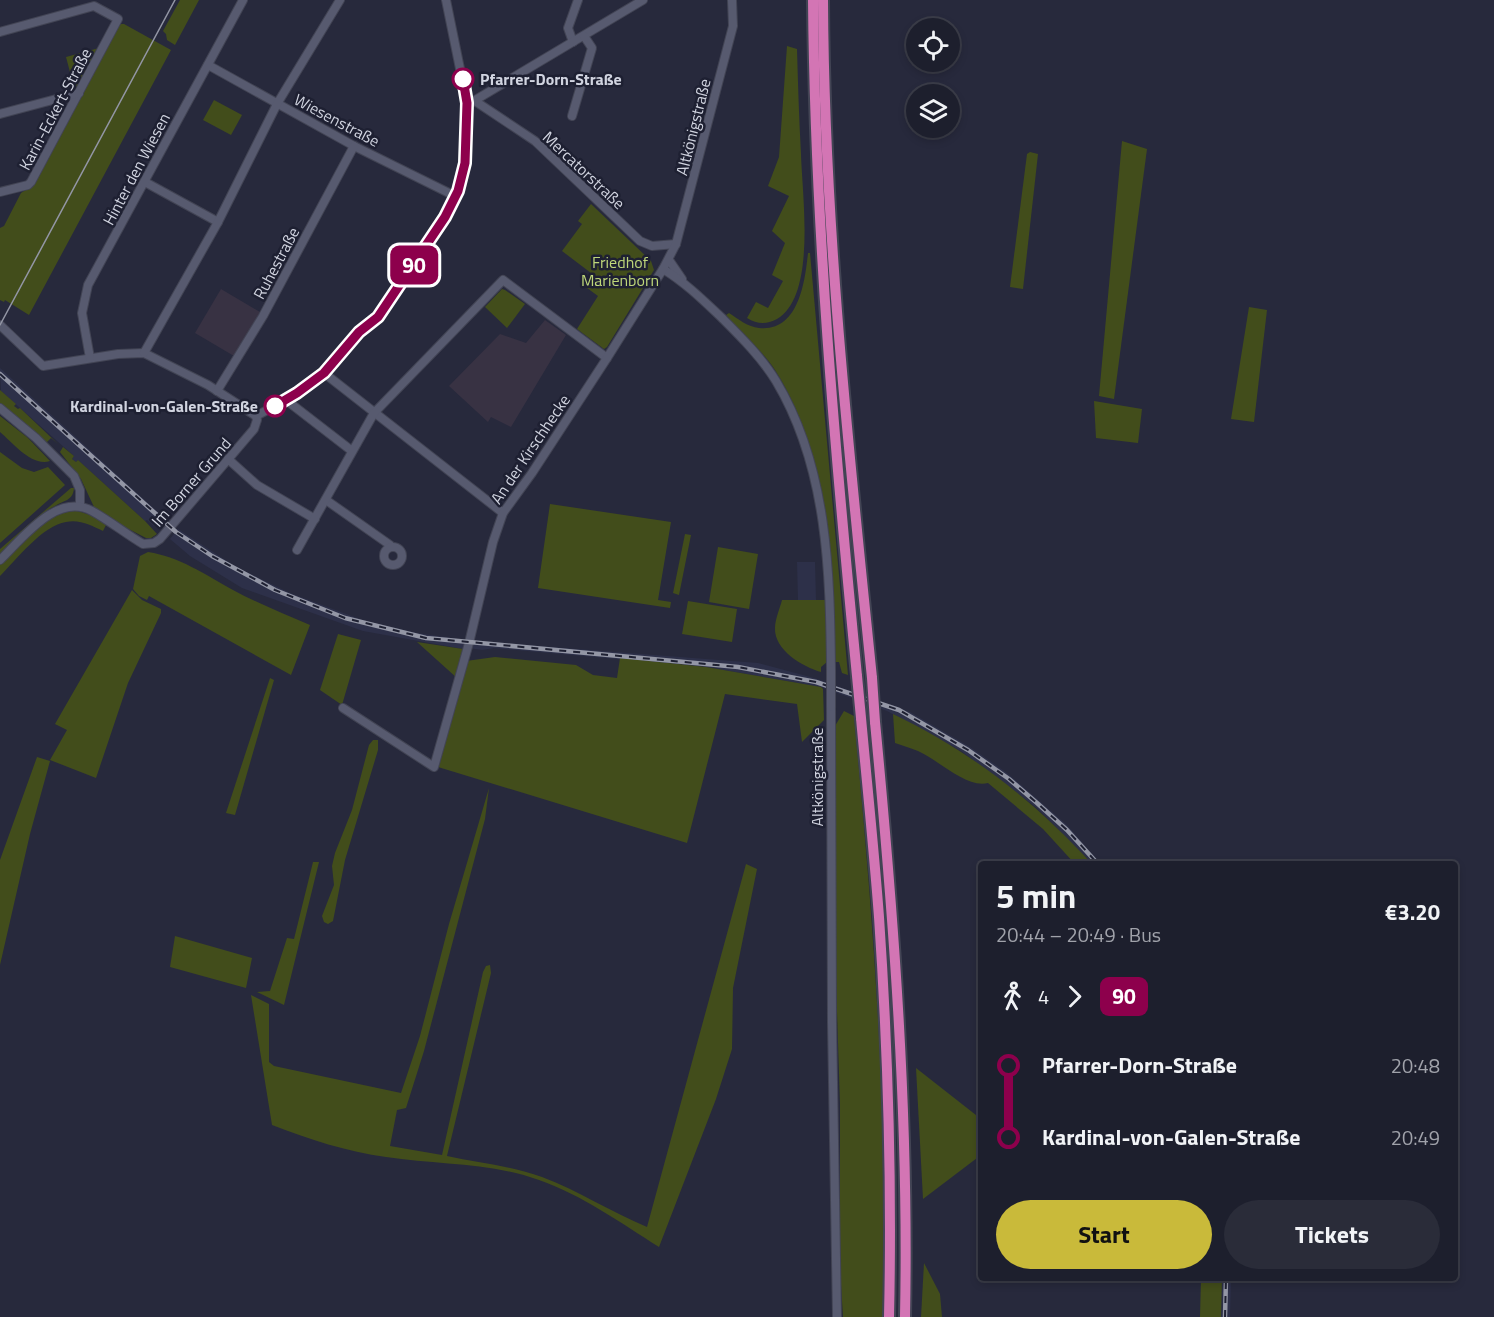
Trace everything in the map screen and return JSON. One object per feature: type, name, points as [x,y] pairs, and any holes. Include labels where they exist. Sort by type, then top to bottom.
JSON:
[{"type":"highway","points":[[813,0],[819,187],[827,324],[841,512],[879,916],[889,1110],[891,1220],[889,1317]]},
{"type":"highway","points":[[823,0],[825,115],[832,264],[841,382],[872,678],[893,917],[904,1109],[905,1317]]},
{"type":"street","name":"Hinter den Wiesen","points":[[90,358],[82,313],[88,285],[243,0]]},
{"type":"street","points":[[144,353],[218,222],[277,104],[340,0]]},
{"type":"street","points":[[0,325],[43,366],[90,358],[144,353],[217,391],[256,416],[286,400],[324,373],[359,332],[381,313],[437,229],[455,196],[465,163],[471,102],[447,0]]},
{"type":"street","points":[[573,42],[568,28],[578,0]]},
{"type":"street","points":[[471,102],[643,0]]},
{"type":"street","name":"Altkönigstraße","points":[[732,0],[733,26],[676,244],[663,269],[684,283],[757,354],[776,381],[796,420],[816,486],[826,543],[830,586],[832,1023],[837,1317]]},
{"type":"street","name":"Karin-Eckert-Straße","points":[[0,32],[94,6],[118,19],[31,182],[28,185],[0,192]]},
{"type":"street","points":[[572,116],[592,48],[584,36]]},
{"type":"street","name":"Wiesenstraße","points":[[208,65],[354,146],[455,196]]},
{"type":"street","points":[[0,114],[79,93]]},
{"type":"street","name":"Mercatorstraße","points":[[471,102],[535,141],[640,241],[652,246],[676,244]]},
{"type":"street","name":"Ruhestraße","points":[[217,391],[263,316],[354,146]]},
{"type":"street","points":[[145,182],[218,222]]},
{"type":"street","name":"Altkönigstraße","points":[[669,260],[684,283]]},
{"type":"street","name":"An der Kirschhecke","points":[[343,708],[434,767],[469,643],[493,542],[503,513],[532,473],[663,269]]},
{"type":"street","points":[[297,550],[374,413],[503,280],[607,358]]},
{"type":"street","points":[[324,373],[503,513]]},
{"type":"street","points":[[286,400],[352,451]]},
{"type":"street","points":[[0,408],[36,438],[74,476],[80,490],[80,506],[54,511],[0,560]]},
{"type":"street","name":"Im Borner Grund","points":[[80,506],[92,511],[143,544],[154,543],[160,539],[254,429],[256,416]]},
{"type":"street","points":[[228,459],[257,485],[315,519]]},
{"type":"street","points":[[326,500],[391,547]]},
{"type":"shaded area","points":[[221,289],[260,312],[234,356],[195,333]]},
{"type":"shaded area","points":[[545,320],[566,335],[511,427],[491,417],[488,422],[449,386],[500,334],[526,343]]},
{"type":"shaded area","points":[[0,368],[162,516],[154,526],[147,520],[145,521],[78,460],[76,462],[72,459],[74,456],[1,391]]},
{"type":"shaded area","points":[[178,529],[236,567],[290,593],[365,621],[417,633],[465,640],[463,649],[363,631],[242,588],[190,556],[170,539]]},
{"type":"shaded area","points":[[797,562],[815,562],[816,600],[798,600]]},
{"type":"shaded area","points":[[472,641],[758,663],[814,678],[910,712],[970,747],[1007,773],[1067,825],[1098,861],[1089,861],[1037,808],[961,751],[887,711],[821,687],[706,667],[494,648],[482,650],[469,648]]},
{"type":"shaded area","points":[[1222,1281],[1231,1281],[1230,1317],[1221,1317]]},
{"type":"green space","points":[[180,0],[199,0],[175,45],[167,40],[163,31]]},
{"type":"green space","points":[[121,24],[171,50],[29,315],[5,300],[4,302],[0,300],[0,228],[4,226],[21,193],[33,185],[117,27]]},
{"type":"green space","points":[[787,46],[797,49],[804,218],[802,267],[798,289],[790,307],[777,319],[762,323],[747,318],[756,302],[768,308],[783,281],[772,275],[785,243],[772,231],[789,196],[768,186],[779,157]]},
{"type":"green space","points":[[99,48],[75,91],[66,57]]},
{"type":"green space","points":[[214,100],[242,115],[231,135],[203,120]]},
{"type":"green space","points":[[1122,141],[1147,149],[1114,399],[1099,396]]},
{"type":"green space","points":[[1030,152],[1038,154],[1023,289],[1010,287],[1027,154]]},
{"type":"green space","name":"Friedhof Marienborn","points":[[591,204],[651,261],[654,270],[604,349],[577,329],[598,296],[583,285],[591,273],[562,251],[582,224],[578,221]]},
{"type":"green space","points":[[808,253],[810,253],[848,675],[842,673],[839,662],[833,662],[830,586],[823,511],[817,474],[807,439],[793,404],[775,370],[726,315],[729,313],[759,328],[772,327],[783,322],[791,313],[802,290]]},
{"type":"green space","points":[[502,289],[525,304],[507,328],[485,307]]},
{"type":"green space","points":[[1249,307],[1267,310],[1254,422],[1231,419]]},
{"type":"green space","points":[[0,390],[16,404],[14,406],[20,408],[58,444],[51,438],[46,443],[0,403]]},
{"type":"green space","points":[[1094,401],[1142,409],[1138,443],[1096,438]]},
{"type":"green space","points":[[0,416],[28,438],[50,461],[36,461],[17,448],[0,432]]},
{"type":"green space","points":[[63,447],[74,456],[72,459],[76,462],[78,460],[157,534],[146,538],[117,523],[94,507],[81,479],[60,452]]},
{"type":"green space","points":[[0,452],[22,468],[34,472],[48,467],[65,485],[0,543]]},
{"type":"green space","points":[[71,488],[74,488],[70,498],[41,515],[0,555],[0,549]]},
{"type":"green space","points":[[550,504],[671,522],[658,600],[671,602],[670,608],[538,588]]},
{"type":"green space","points":[[75,510],[93,516],[106,525],[103,531],[76,521],[57,525],[30,544],[0,576],[0,564],[43,523],[64,512]]},
{"type":"green space","points":[[685,534],[691,535],[679,595],[673,593]]},
{"type":"green space","points":[[718,547],[758,554],[749,609],[709,602]]},
{"type":"green space","points":[[148,552],[181,562],[233,590],[310,625],[291,675],[149,596],[147,600],[139,596],[133,589],[140,556]]},
{"type":"green space","points":[[132,590],[142,600],[161,609],[161,613],[128,683],[96,778],[50,760],[67,730],[55,724]]},
{"type":"green space","points":[[782,600],[826,600],[827,662],[821,667],[821,672],[798,662],[779,643],[775,625]]},
{"type":"green space","points":[[688,601],[737,609],[732,642],[682,634]]},
{"type":"green space","points":[[338,634],[361,640],[342,705],[320,690]]},
{"type":"green space","points":[[417,642],[463,649],[457,678]]},
{"type":"green space","points":[[495,657],[576,665],[593,675],[617,678],[620,658],[706,667],[821,687],[823,689],[824,720],[802,742],[797,704],[725,694],[687,843],[438,767],[466,661]]},
{"type":"green space","points":[[270,678],[274,680],[235,815],[226,813]]},
{"type":"green space","points":[[844,711],[854,716],[878,1016],[884,1166],[883,1317],[843,1317],[840,1269],[840,1104],[835,950],[835,726]]},
{"type":"green space","points":[[893,714],[949,744],[1000,779],[1047,819],[1089,861],[1072,861],[1043,829],[988,783],[971,782],[926,755],[895,743]]},
{"type":"green space","points":[[373,740],[378,740],[378,750],[345,860],[333,921],[328,924],[324,922],[322,916],[334,885],[332,866],[335,853],[352,810],[369,745]]},
{"type":"green space","points":[[37,757],[50,761],[30,834],[0,965],[0,860]]},
{"type":"green space","points":[[489,788],[485,819],[424,1051],[406,1108],[397,1110],[390,1146],[442,1155],[483,972],[486,966],[490,965],[491,973],[447,1156],[531,1173],[647,1227],[746,864],[757,869],[733,988],[732,1049],[716,1099],[659,1247],[586,1201],[555,1186],[520,1174],[483,1167],[371,1155],[314,1140],[272,1125],[251,995],[269,1004],[269,1062],[274,1066],[401,1093],[420,1036],[449,924]]},
{"type":"green space","points":[[313,862],[319,862],[284,1005],[257,992],[270,991],[287,938],[294,939]]},
{"type":"green space","points":[[175,936],[252,958],[246,988],[170,967]]},
{"type":"green space","points":[[916,1068],[978,1117],[978,1157],[923,1199]]},
{"type":"green space","points":[[924,1263],[940,1294],[942,1317],[921,1317]]},
{"type":"green space","points":[[1201,1281],[1222,1281],[1221,1317],[1200,1317]]},
{"type":"tram line","points":[[0,325],[175,0]]},
{"type":"railway","points":[[0,374],[176,532],[212,556],[275,590],[345,618],[426,638],[738,667],[816,682],[899,710],[968,750],[1009,779],[1037,803],[1067,830],[1095,861]]},
{"type":"railway","points":[[1225,1317],[1226,1281]]},
{"type":"bus line","name":"90","points":[[275,406],[324,373],[359,332],[378,317],[445,217],[458,191],[465,163],[467,103],[463,79]]},
{"type":"place","name":"Pfarrer-Dorn-Straße","points":[[463,79]]},
{"type":"place","name":"Kardinal-von-Galen-Straße","points":[[275,406]]}]
